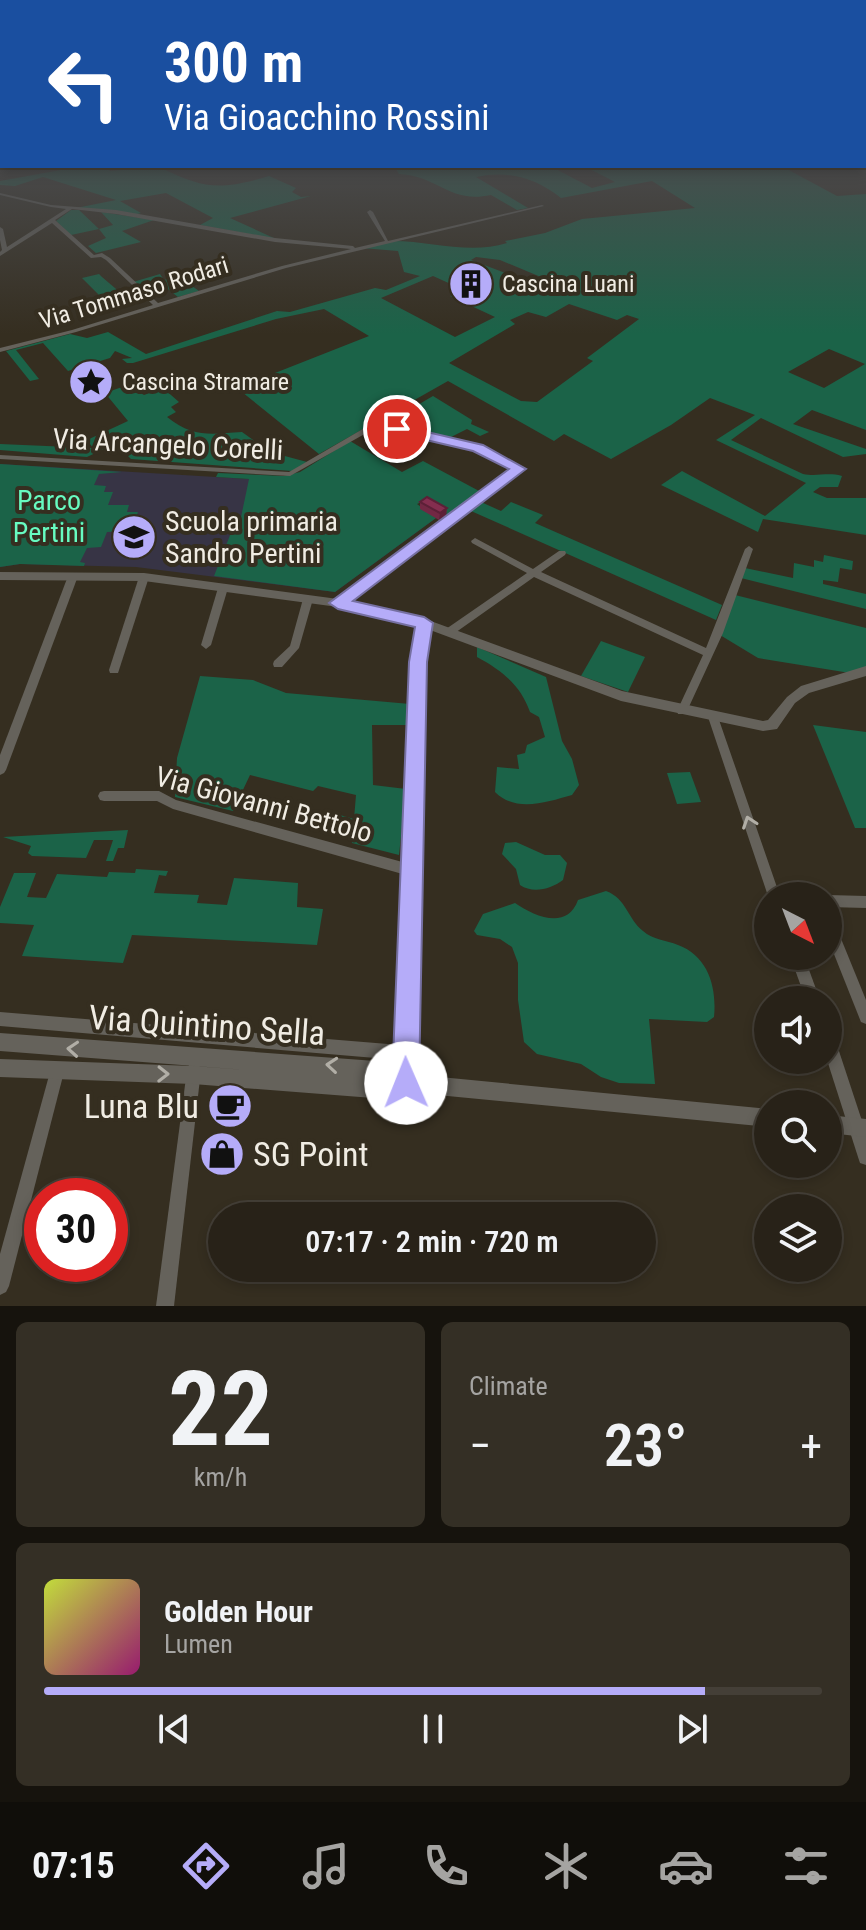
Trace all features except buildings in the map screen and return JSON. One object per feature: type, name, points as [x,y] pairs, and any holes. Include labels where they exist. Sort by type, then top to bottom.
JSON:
[{"type":"street","points":[[0,229],[2,252],[66,212]]},
{"type":"street","points":[[98,212],[354,249]]},
{"type":"street","points":[[370,212],[386,240]]},
{"type":"street","name":"Via Tommaso Rodari","points":[[0,350],[386,240],[515,212]]},
{"type":"street","points":[[53,221],[93,257],[102,255],[156,305]]},
{"type":"street","name":"Via Arcangelo Corelli","points":[[0,457],[290,474],[376,425],[458,442],[519,469],[338,603]]},
{"type":"street","points":[[475,541],[534,573],[709,653]]},
{"type":"street","points":[[682,711],[709,653],[749,549]]},
{"type":"street","points":[[449,632],[562,553]]},
{"type":"street","points":[[0,576],[144,577],[338,603],[424,623],[607,691],[682,711],[772,725],[791,700],[805,689],[866,671]]},
{"type":"street","points":[[0,770],[73,576]]},
{"type":"street","points":[[114,670],[144,577]]},
{"type":"street","points":[[206,645],[223,588]]},
{"type":"street","points":[[278,664],[294,648],[308,599]]},
{"type":"street","points":[[406,1083],[418,662],[424,623]]},
{"type":"street","points":[[713,717],[769,882]]},
{"type":"street","name":"Via Giovanni Bettolo","points":[[104,796],[159,796],[173,804],[410,870]]},
{"type":"street","points":[[842,901],[866,902]]},
{"type":"street","points":[[842,958],[866,1017]]},
{"type":"street","name":"Via Quintino Sella","points":[[0,1019],[405,1053]]},
{"type":"street","name":"Via Quintino Sella","points":[[0,1042],[386,1090],[406,1083],[754,1117]]},
{"type":"street","points":[[296,1062],[299,1043]]},
{"type":"street","name":"Via Quintino Sella","points":[[0,1068],[57,1072],[296,1062],[389,1071],[406,1083]]},
{"type":"street","points":[[165,1306],[195,1066]]},
{"type":"street","points":[[0,1286],[57,1072]]},
{"type":"street","points":[[841,1074],[861,1127],[866,1157]]},
{"type":"shaded area","points":[[0,464],[249,479],[421,508],[436,518],[335,592],[136,567],[20,564],[0,567]]},
{"type":"green space","points":[[68,212],[81,212],[99,229],[71,235],[56,221]]},
{"type":"green space","points":[[101,212],[154,220],[122,231],[141,242],[96,253],[88,246],[106,238],[99,229],[113,225]]},
{"type":"green space","points":[[109,212],[141,213],[134,215]]},
{"type":"green space","points":[[202,212],[252,212],[230,218],[276,239],[200,225],[213,218]]},
{"type":"green space","points":[[654,212],[866,212],[866,430],[812,410],[793,424],[866,449],[866,454],[843,457],[761,418],[731,440],[803,474],[842,476],[838,487],[820,487],[813,492],[827,498],[866,498],[866,535],[763,519],[758,532],[661,485],[682,471],[765,516],[806,483],[716,440],[755,415],[710,398],[671,425],[611,459],[564,434],[554,441],[448,381],[319,454],[237,388],[369,336],[324,309],[276,319],[133,363],[122,359],[132,358],[115,351],[110,358],[68,371],[43,343],[16,350],[39,379],[30,381],[6,351],[70,334],[87,338],[108,332],[146,354],[277,311],[290,312],[375,288],[386,290],[420,276],[404,272],[398,251],[362,248],[378,243],[393,241],[479,248],[545,233],[582,219]],"holes":[[[476,257],[500,260],[560,285],[550,290],[471,260]],[[433,276],[464,290],[450,296],[495,317],[455,337],[381,298]],[[569,304],[617,320],[627,315],[639,319],[587,358],[593,361],[537,402],[521,401],[449,363],[515,324],[510,320],[528,312],[546,317]],[[829,349],[865,364],[824,388],[788,372]]]},
{"type":"green space","points":[[99,274],[129,300],[110,306],[82,278]]},
{"type":"green space","points":[[160,274],[164,280],[178,276],[199,291],[178,297],[159,282],[138,287],[133,282]]},
{"type":"green space","points":[[122,387],[131,394],[139,392],[144,395],[163,388],[179,402],[171,407],[176,412],[167,417],[194,432],[242,432],[270,452],[307,462],[292,471],[131,459],[128,456],[145,444],[139,438],[129,437],[87,457],[0,450],[0,444],[93,448],[87,440],[128,421],[105,393]]},
{"type":"green space","points":[[433,396],[472,420],[471,424],[489,432],[480,436],[467,429],[449,438],[406,426],[385,424]]},
{"type":"green space","points":[[350,441],[402,472],[423,461],[481,492],[450,516],[424,501],[417,504],[436,518],[335,592],[214,576],[234,525],[230,522],[240,522],[249,479],[216,477],[218,473],[284,476],[300,472]]},
{"type":"green space","name":"Parco Pertini","points":[[0,464],[122,472],[99,474],[94,485],[106,486],[104,492],[113,492],[108,505],[129,505],[127,512],[138,512],[131,531],[107,532],[101,547],[87,548],[80,562],[85,563],[84,566],[20,564],[0,567]]},
{"type":"green space","points":[[481,502],[501,511],[511,502],[543,515],[535,523],[722,605],[716,620],[471,511]]},
{"type":"green space","points":[[824,555],[853,561],[852,570],[840,568],[838,582],[823,580],[823,584],[866,594],[866,609],[741,578],[745,568],[793,578],[794,563],[814,567],[814,560],[823,562]]},
{"type":"green space","points":[[735,595],[866,628],[866,668],[850,673],[758,658],[720,635]]},
{"type":"green space","points":[[601,641],[645,657],[628,692],[581,676]]},
{"type":"green space","points":[[477,647],[546,677],[562,741],[572,759],[579,785],[572,795],[542,803],[522,804],[495,792],[497,767],[519,769],[517,755],[525,753],[527,745],[545,737],[539,717],[530,712],[522,694],[510,680],[477,657]]},
{"type":"green space","points":[[200,676],[253,680],[286,693],[410,704],[410,725],[372,725],[373,785],[406,789],[399,855],[352,843],[349,827],[340,815],[354,819],[356,795],[318,786],[313,791],[250,775],[233,811],[175,797],[177,758]]},
{"type":"green space","points":[[813,725],[866,732],[866,828],[855,828]]},
{"type":"green space","points":[[690,772],[701,802],[677,804],[667,773]]},
{"type":"green space","points":[[128,830],[124,848],[118,848],[113,861],[106,861],[113,840],[94,840],[86,858],[32,856],[28,853],[31,846],[3,837]]},
{"type":"green space","points":[[516,842],[545,855],[560,855],[567,863],[563,880],[542,889],[520,885],[516,869],[502,854],[505,843]]},
{"type":"green space","points":[[136,869],[168,871],[166,876],[159,875],[154,893],[199,895],[197,903],[227,905],[234,878],[298,883],[297,907],[323,909],[317,945],[132,935],[123,963],[22,956],[34,925],[0,923],[0,907],[14,873],[36,873],[27,897],[46,898],[57,874],[107,877],[109,872],[135,873]]},
{"type":"green space","points":[[606,891],[623,904],[647,934],[678,945],[697,957],[712,984],[714,1017],[707,1022],[649,1019],[655,1084],[619,1083],[601,1077],[581,1064],[537,1054],[524,1042],[518,1000],[518,963],[512,947],[500,939],[477,935],[474,931],[483,914],[515,903],[540,916],[558,918],[573,910],[578,900]]},
{"type":"place","name":"Cascina Luani","points":[[471,284]]},
{"type":"place","name":"Cascina Stramare","points":[[91,382]]},
{"type":"place","name":"Scuola primaria Sandro Pertini","points":[[134,537]]},
{"type":"place","name":"Luna Blu","points":[[230,1106]]},
{"type":"place","name":"SG Point","points":[[222,1154]]},
{"type":"route","points":[[397,429],[478,448],[519,469],[338,603],[424,623],[419,639],[418,662],[406,1083]]}]
